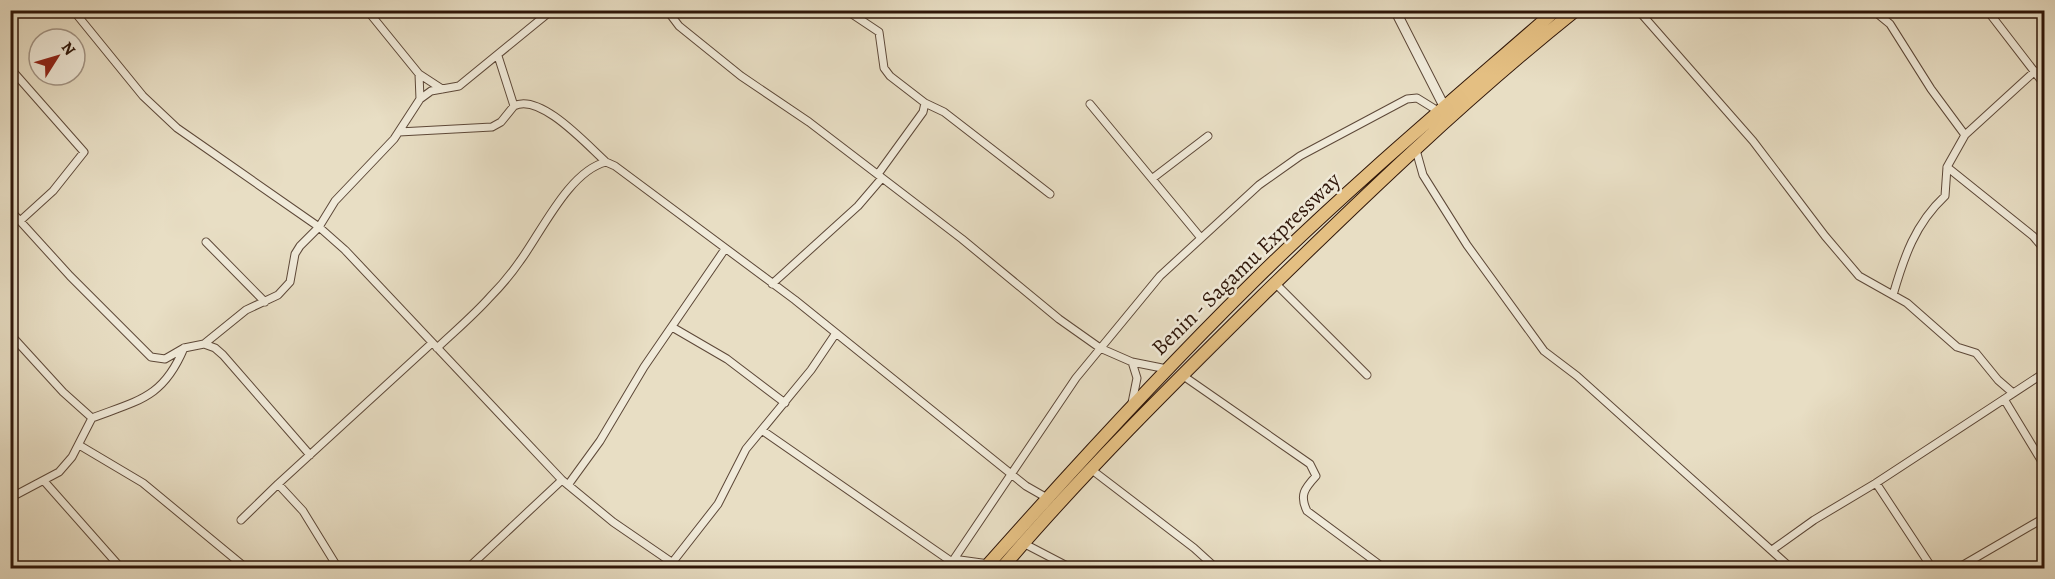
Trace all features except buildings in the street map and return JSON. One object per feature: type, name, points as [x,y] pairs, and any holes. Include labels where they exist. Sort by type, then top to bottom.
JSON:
[{"type":"highway","name":"Benin - Sagamu Expressway","points":[[987,566],[1167,369],[1253,282],[1440,109],[1556,10]]},
{"type":"highway","points":[[1002,568],[1182,375],[1338,220],[1576,10]]},
{"type":"street","points":[[73,10],[143,96],[177,128],[319,227],[345,250],[565,482],[670,566],[680,568]]},
{"type":"street","points":[[367,10],[419,74],[442,89]]},
{"type":"street","points":[[10,210],[70,276],[151,357],[165,358],[184,348],[204,344],[246,310],[278,295],[290,282],[295,254],[319,227],[335,201],[399,132],[420,99],[431,91],[459,86],[552,10]]},
{"type":"street","points":[[667,10],[679,26],[741,76],[880,176],[962,239],[1059,319],[1100,348],[1132,362],[1167,369]]},
{"type":"street","points":[[846,10],[879,32],[884,68],[898,83],[925,103],[944,112],[1050,194]]},
{"type":"street","points":[[1395,10],[1440,109]]},
{"type":"street","points":[[1638,10],[1754,141],[1824,236],[1859,276],[1907,303],[1951,343],[1976,353],[1998,380],[2013,393]]},
{"type":"street","points":[[1873,10],[1890,24],[1931,89],[1965,135]]},
{"type":"street","points":[[1987,10],[2044,84]]},
{"type":"street","points":[[498,56],[514,106]]},
{"type":"street","points":[[10,68],[84,152],[53,191],[20,221]]},
{"type":"street","points":[[1893,295],[1911,239],[1926,213],[1945,196],[1947,167],[1965,135],[1971,126],[2035,71]]},
{"type":"street","points":[[419,74],[420,99]]},
{"type":"street","points":[[952,565],[1076,378],[1100,348],[1160,276],[1259,185],[1310,151],[1407,99],[1417,98],[1440,109],[1451,118]]},
{"type":"street","points":[[399,132],[492,127],[501,122],[514,106],[528,103],[549,112],[606,162],[615,166],[772,284],[1047,498]]},
{"type":"street","points":[[772,284],[858,206],[923,112],[925,103]]},
{"type":"street","points":[[1090,104],[1201,238]]},
{"type":"street","points":[[1153,178],[1208,136]]},
{"type":"street","points":[[1416,150],[1422,175],[1467,245],[1544,351],[1577,376],[1791,568]]},
{"type":"street","points":[[241,520],[310,455],[490,298],[520,261],[551,211],[593,168],[606,162]]},
{"type":"street","points":[[1947,167],[2033,236],[2044,249]]},
{"type":"street","points":[[206,242],[264,302]]},
{"type":"street","points":[[468,568],[565,482],[725,249]]},
{"type":"street","points":[[1275,283],[1367,375]]},
{"type":"street","points":[[672,327],[727,359],[784,403]]},
{"type":"street","points":[[670,566],[718,504],[746,449],[763,431],[836,333]]},
{"type":"street","points":[[10,334],[63,392],[92,418]]},
{"type":"street","points":[[204,344],[216,348],[223,355],[310,455]]},
{"type":"street","points":[[10,498],[59,472],[79,445],[92,418],[148,396],[162,386],[174,371],[184,348]]},
{"type":"street","points":[[1131,408],[1137,378],[1132,362]]},
{"type":"street","points":[[1772,550],[1814,520],[1876,483],[2044,373]]},
{"type":"street","points":[[1182,375],[1310,464],[1316,476],[1303,493],[1302,501],[1307,511],[1384,568]]},
{"type":"street","points":[[2004,399],[2044,465]]},
{"type":"street","points":[[763,431],[952,565],[969,561],[987,566]]},
{"type":"street","points":[[79,445],[143,483],[246,568]]},
{"type":"street","points":[[1092,470],[1194,548],[1216,568]]},
{"type":"street","points":[[44,481],[121,568]]},
{"type":"street","points":[[1876,483],[1932,568]]},
{"type":"street","points":[[278,484],[303,511],[338,568]]},
{"type":"street","points":[[1958,568],[2044,518]]},
{"type":"street","points":[[1023,543],[1071,568]]}]
